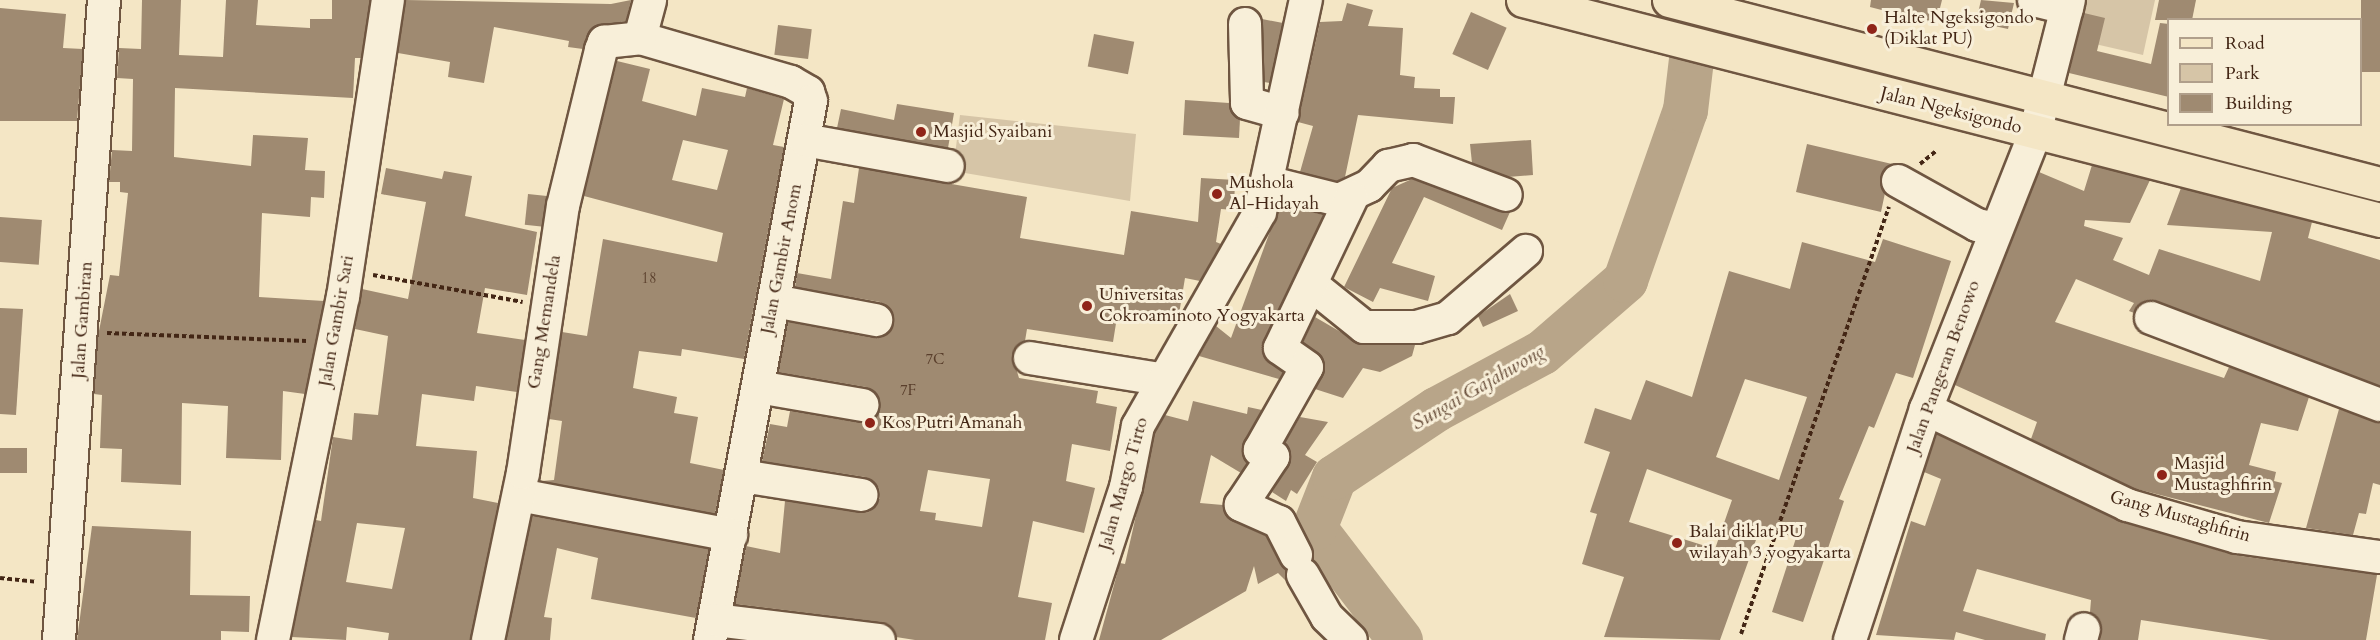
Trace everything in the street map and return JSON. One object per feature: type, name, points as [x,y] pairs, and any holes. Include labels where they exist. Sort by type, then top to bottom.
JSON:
[{"type":"main road","name":"Jalan Ngeksigondo","points":[[1523,0],[2380,220]]},
{"type":"main road","name":"Jalan Ngeksigondo","points":[[1669,0],[2380,184]]},
{"type":"street","name":"Jalan Gambiran","points":[[59,640],[83,332],[104,0]]},
{"type":"street","name":"Jalan Gambir Sari","points":[[273,640],[347,270],[388,0]]},
{"type":"street","points":[[640,38],[650,0]]},
{"type":"street","name":"Jalan Margo Tirto","points":[[1076,640],[1126,487],[1138,426],[1159,380],[1235,259],[1260,212],[1306,0]]},
{"type":"street","points":[[2034,0],[2068,4]]},
{"type":"street","name":"Jalan Pangeran Benowo","points":[[1850,640],[1926,409],[2035,133],[2068,4]]},
{"type":"street","points":[[1245,24],[1247,104],[1283,113]]},
{"type":"street","name":"Jalan Gambir Anom","points":[[640,38],[801,87],[811,101],[713,630]]},
{"type":"street","name":"Gang Memandela","points":[[488,640],[519,495],[563,206],[601,50],[604,42],[640,38]]},
{"type":"street","points":[[805,140],[948,166]]},
{"type":"street","points":[[1267,182],[1340,200],[1353,197],[1400,160],[1506,195]]},
{"type":"street","points":[[1898,181],[1977,225],[1996,229]]},
{"type":"street","points":[[1351,640],[1327,617],[1279,522],[1241,505],[1273,457],[1260,450],[1307,367],[1280,348],[1353,197]]},
{"type":"street","points":[[1312,285],[1364,327],[1417,327],[1448,318],[1526,251]]},
{"type":"street","points":[[774,301],[876,320]]},
{"type":"street","points":[[2151,318],[2380,405]]},
{"type":"street","points":[[1029,358],[1159,380]]},
{"type":"street","points":[[758,387],[862,405]]},
{"type":"street","name":"Gang Mustaghfirin","points":[[1926,409],[2127,505],[2236,537],[2380,557]]},
{"type":"street","points":[[742,476],[862,495]]},
{"type":"street","points":[[519,495],[731,536]]},
{"type":"street","points":[[713,630],[879,640]]},
{"type":"path","points":[[1741,634],[1898,181],[1936,151]]},
{"type":"path","points":[[347,270],[547,306]]},
{"type":"path","points":[[83,332],[334,342]]},
{"type":"path","points":[[0,578],[65,585]]},
{"type":"green space","points":[[2078,0],[2155,0],[2143,55],[2069,38]]},
{"type":"green space","points":[[960,115],[1136,134],[1130,201],[953,171]]},
{"type":"building","points":[[142,0],[181,0],[179,55],[223,57],[226,0],[258,0],[256,25],[310,28],[310,19],[332,19],[332,0],[370,0],[361,58],[355,58],[353,98],[175,88],[174,157],[251,166],[253,135],[308,138],[305,170],[325,171],[324,198],[311,197],[310,217],[262,213],[259,297],[324,301],[305,394],[283,391],[281,460],[226,458],[228,406],[182,403],[181,485],[121,482],[122,449],[100,448],[102,395],[94,394],[98,336],[110,275],[119,276],[128,193],[120,192],[120,182],[109,182],[112,150],[132,151],[133,79],[117,78],[119,48],[141,49]]},
{"type":"building","points":[[406,0],[611,4],[631,0],[626,21],[593,27],[583,49],[568,47],[569,41],[494,27],[484,83],[448,77],[450,62],[398,53]]},
{"type":"building","points":[[1871,0],[1942,0],[1936,24],[1870,7]]},
{"type":"building","points":[[1981,0],[2014,3],[2008,29],[1976,22]]},
{"type":"building","points":[[2159,0],[2196,0],[2192,18],[2155,20]]},
{"type":"building","points":[[2361,0],[2380,0],[2380,72],[2362,72]]},
{"type":"building","points":[[1347,3],[1373,10],[1368,26],[1403,28],[1400,75],[1415,77],[1414,88],[1440,89],[1440,97],[1455,97],[1453,124],[1358,115],[1345,177],[1337,181],[1300,172],[1313,126],[1298,122],[1320,22],[1342,21]]},
{"type":"building","points":[[0,8],[66,14],[63,48],[83,49],[77,121],[0,121]]},
{"type":"building","points":[[1471,12],[1507,28],[1488,70],[1452,54]]},
{"type":"building","points":[[2084,13],[2105,18],[2097,51],[2151,64],[2160,23],[2167,24],[2167,97],[2069,73]]},
{"type":"building","points":[[1262,19],[1283,23],[1270,83],[1264,82]]},
{"type":"building","points":[[778,25],[812,29],[808,59],[774,55]]},
{"type":"building","points":[[1094,34],[1134,42],[1128,74],[1088,66]]},
{"type":"building","points":[[617,61],[650,69],[642,101],[696,116],[702,88],[745,97],[747,88],[784,99],[773,145],[784,147],[744,359],[682,349],[681,356],[639,351],[633,388],[677,397],[674,413],[698,417],[690,463],[724,470],[715,514],[542,481],[554,480],[562,421],[549,419],[562,332],[587,336],[603,239],[717,262],[723,233],[584,196]],"holes":[[[683,140],[728,150],[717,190],[672,180]]]},
{"type":"building","points":[[1185,100],[1229,103],[1240,119],[1239,138],[1183,135]]},
{"type":"building","name":"Masjid Syaibani","points":[[897,104],[954,113],[948,148],[837,128],[841,109],[894,120]]},
{"type":"building","points":[[1531,140],[1533,175],[1508,177],[1472,163],[1470,144]]},
{"type":"building","points":[[1807,144],[1892,164],[1880,181],[1885,193],[1881,212],[1796,192]]},
{"type":"building","points":[[2092,165],[2150,180],[2130,223],[2085,220],[2084,226],[2123,238],[2113,260],[2149,275],[2159,249],[2260,281],[2272,232],[2167,225],[2181,188],[2312,222],[2308,238],[2380,260],[2380,386],[2157,301],[2140,304],[2134,313],[2129,311],[2134,303],[2076,279],[2055,322],[2224,378],[2229,367],[2309,397],[2298,431],[2261,423],[2249,465],[2276,472],[2274,481],[2282,483],[2269,523],[2133,488],[2031,439],[2037,422],[1955,385],[2039,172],[2084,191]]},
{"type":"building","points":[[386,168],[442,179],[444,171],[472,176],[465,216],[537,232],[527,295],[485,288],[477,333],[525,340],[517,392],[476,386],[474,401],[422,394],[416,446],[477,451],[473,498],[498,503],[471,640],[388,640],[389,633],[347,627],[346,640],[292,637],[316,520],[321,521],[333,437],[352,440],[354,413],[378,415],[388,336],[355,329],[362,289],[408,299],[426,202],[381,194]],"holes":[[[357,523],[405,528],[392,589],[346,582]]]},
{"type":"building","points":[[859,168],[1027,197],[1020,238],[1124,255],[1131,211],[1198,222],[1201,178],[1235,180],[1234,210],[1221,209],[1216,242],[1221,244],[1200,281],[1185,278],[1178,320],[1118,311],[1113,342],[1027,329],[1025,341],[1012,355],[1019,378],[1098,391],[1096,403],[1117,407],[1110,451],[1072,444],[1066,481],[1095,488],[1084,533],[1033,521],[1018,597],[1052,603],[1045,640],[915,640],[896,637],[881,622],[735,604],[746,546],[780,553],[785,501],[860,513],[869,512],[880,498],[879,488],[865,477],[762,461],[770,424],[787,427],[790,411],[860,423],[875,417],[880,409],[879,398],[866,387],[778,372],[788,322],[873,338],[889,332],[894,324],[893,313],[880,302],[795,287],[797,273],[831,279],[843,201],[854,203]],"holes":[[[928,470],[990,479],[982,527],[935,520],[936,513],[920,511]]]},
{"type":"building","points":[[1412,179],[1510,212],[1502,230],[1424,197],[1392,263],[1435,276],[1428,301],[1380,288],[1373,302],[1344,287],[1392,188]]},
{"type":"building","points":[[528,194],[547,196],[544,227],[525,225]]},
{"type":"building","points":[[1280,204],[1324,215],[1264,341],[1264,357],[1283,372],[1279,379],[1199,356],[1216,326],[1231,338]]},
{"type":"building","points":[[0,217],[42,220],[39,265],[0,262]]},
{"type":"building","points":[[1883,239],[1951,261],[1913,378],[1896,373],[1874,428],[1869,426],[1839,499],[1844,501],[1803,622],[1772,612],[1796,538],[1761,526],[1720,640],[1604,637],[1624,577],[1582,564],[1597,514],[1590,512],[1610,452],[1584,443],[1595,408],[1631,420],[1646,380],[1692,397],[1729,271],[1790,289],[1802,242],[1875,262]],"holes":[[[1745,379],[1807,397],[1779,480],[1716,457]],[[1647,469],[1732,500],[1715,549],[1629,522]]]},
{"type":"building","points":[[1510,294],[1518,311],[1483,327],[1478,316]]},
{"type":"building","points":[[0,308],[23,309],[16,415],[0,414]]},
{"type":"building","points":[[1315,317],[1363,345],[1415,345],[1412,356],[1380,372],[1363,368],[1343,398],[1315,389],[1323,359],[1303,342]]},
{"type":"building","points":[[1193,401],[1247,414],[1248,407],[1262,410],[1244,442],[1248,462],[1241,473],[1211,455],[1200,503],[1223,505],[1233,521],[1266,536],[1286,570],[1287,582],[1278,573],[1258,584],[1254,566],[1246,591],[1161,640],[1099,640],[1120,563],[1125,564],[1155,432],[1165,415],[1188,421]]},
{"type":"building","points":[[2339,409],[2380,423],[2380,485],[2373,483],[2366,514],[2359,513],[2353,535],[2306,528]]},
{"type":"building","points":[[1300,417],[1328,422],[1305,455],[1317,462],[1297,494],[1291,490],[1286,501],[1272,492],[1288,466],[1291,457],[1284,444]]},
{"type":"building","points":[[1937,434],[2122,522],[2234,555],[2377,575],[2366,640],[2270,640],[2141,620],[2138,640],[2100,640],[2101,625],[2090,612],[2091,600],[1977,569],[1963,611],[2046,634],[2045,640],[1985,640],[1956,632],[1954,640],[1876,635],[1911,521],[1925,526],[1941,479],[1924,472]]},
{"type":"building","points":[[0,448],[27,448],[27,473],[0,473]]},
{"type":"building","points":[[532,516],[709,549],[696,618],[591,599],[598,558],[557,548],[544,617],[552,618],[550,640],[506,640]]},
{"type":"building","points":[[92,526],[191,531],[190,595],[250,596],[249,632],[221,631],[221,640],[77,640]]},
{"type":"waterway","name":"Sungai Gajahwong","points":[[1400,640],[1314,528],[1334,477],[1436,409],[1542,352],[1625,280],[1685,110],[1698,0]]},
{"type":"place","name":"Halte Ngeksigondo (Diklat PU)","points":[[1872,29]]},
{"type":"place","name":"Masjid Syaibani","points":[[921,132]]},
{"type":"place","name":"Mushola Al-Hidayah","points":[[1217,194]]},
{"type":"place","name":"Universitas Cokroaminoto Yogyakarta","points":[[1087,306]]},
{"type":"place","name":"Kos Putri Amanah","points":[[870,423]]},
{"type":"place","name":"Masjid Mustaghfirin","points":[[2162,475]]},
{"type":"place","name":"Balai diklat PU wilayah 3 yogyakarta","points":[[1677,543]]}]
